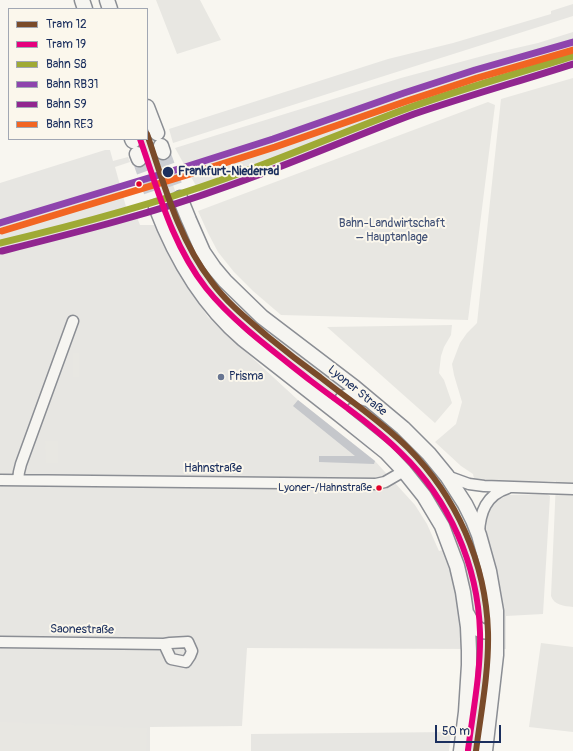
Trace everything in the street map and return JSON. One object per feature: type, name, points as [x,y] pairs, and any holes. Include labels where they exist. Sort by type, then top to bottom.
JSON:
[{"type":"main road","points":[[149,111],[161,144]]},
{"type":"main road","name":"Lyoner Straße","points":[[180,198],[203,252],[224,281],[262,317],[404,428],[421,445],[447,476],[465,504],[479,535],[489,571],[496,611],[496,655],[485,751]]},
{"type":"main road","points":[[156,207],[165,231],[180,262],[216,314],[243,339],[386,452],[404,471],[424,496],[442,526],[457,566],[464,592],[466,610],[469,665],[466,712],[461,751]]},
{"type":"main road","points":[[340,415],[340,404],[343,399],[348,396],[358,396],[367,399]]},
{"type":"main road","points":[[466,610],[473,624],[482,632],[488,632],[493,627],[496,611]]},
{"type":"street","points":[[18,480],[21,464],[73,321]]},
{"type":"street","name":"Hahnstraße","points":[[0,480],[376,484],[385,482],[404,471]]},
{"type":"street","points":[[447,476],[484,486],[573,489]]},
{"type":"street","points":[[479,535],[481,517],[487,502],[499,492],[512,487]]},
{"type":"street","name":"Saonestraße","points":[[0,642],[164,644]]},
{"type":"shaded area","points":[[573,4],[573,16],[173,143],[169,129],[388,59],[453,43],[551,14],[551,11]]},
{"type":"shaded area","points":[[573,32],[573,61],[437,104],[200,193],[175,148],[401,78],[490,54],[538,43]]},
{"type":"shaded area","points":[[148,117],[198,250],[355,393],[336,398],[270,356],[203,288],[166,221],[136,140],[148,140]]},
{"type":"shaded area","points":[[105,150],[110,150],[113,161],[128,157],[130,162],[115,167],[128,214],[135,212],[140,225],[154,225],[173,264],[208,317],[298,400],[375,461],[415,505],[427,524],[439,551],[458,545],[446,526],[345,411],[347,403],[356,400],[431,463],[476,540],[488,537],[486,528],[488,513],[495,502],[507,495],[547,494],[550,496],[543,614],[506,616],[506,649],[493,649],[482,751],[466,751],[473,649],[247,648],[242,726],[150,727],[150,751],[0,751],[0,252],[103,222],[0,248],[0,183]]},
{"type":"shaded area","points":[[298,400],[375,461],[374,464],[319,462],[319,456],[355,456],[293,406]]},
{"type":"shaded area","points":[[451,732],[449,751],[251,751],[251,734]]},
{"type":"green space","points":[[156,0],[200,0],[221,40],[177,54]]},
{"type":"green space","points":[[573,78],[573,607],[557,603],[551,596],[556,481],[492,482],[474,479],[473,474],[461,466],[435,442],[456,424],[462,402],[452,364],[460,343],[477,323],[501,99]]},
{"type":"green space","name":"Bahn-Landwirtschaft – Hauptanlage","points":[[488,102],[495,105],[468,320],[281,315],[234,272],[218,252],[198,211]]},
{"type":"green space","points":[[180,215],[198,250],[355,393],[344,392],[269,335],[231,301],[217,285],[201,262]]},
{"type":"green space","points":[[170,219],[192,267],[216,299],[265,344],[336,398],[334,405],[246,337],[222,312],[203,288],[188,265],[166,221]]},
{"type":"green space","points":[[452,325],[451,335],[441,356],[439,373],[444,380],[452,403],[435,423],[327,327]]},
{"type":"green space","points":[[73,353],[79,353],[79,377],[73,377]]},
{"type":"green space","points":[[354,400],[359,401],[401,436],[447,482],[476,538],[490,598],[490,625],[481,569],[470,537],[451,498],[418,455],[406,443]]},
{"type":"green space","points":[[346,405],[374,427],[410,461],[444,505],[458,533],[474,579],[480,625],[476,615],[466,565],[459,547],[452,535],[347,414]]},
{"type":"green space","points":[[45,441],[58,441],[58,463],[46,463]]},
{"type":"green space","points":[[472,632],[480,635],[476,693],[469,751],[466,751]]},
{"type":"green space","points":[[541,643],[573,647],[573,732],[529,727]]},
{"type":"green space","points":[[0,722],[147,728],[146,751],[0,751]]},
{"type":"tunnel","points":[[163,152],[180,198]]},
{"type":"tunnel","points":[[139,159],[156,207]]},
{"type":"tram line","name":"12","points":[[148,137],[173,210],[189,247],[217,289],[237,310],[267,336],[398,438],[425,467],[454,509],[474,556],[486,606],[488,632],[487,662],[476,751]]},
{"type":"tram line","name":"19","points":[[140,140],[175,235],[184,254],[206,288],[229,313],[256,337],[311,381],[369,424],[391,443],[418,471],[447,512],[467,558],[474,582],[478,607],[480,647],[468,750]]},
{"type":"rail line","name":"RB31","points":[[0,223],[273,139],[475,70],[573,42]]},
{"type":"rail line","name":"RE3","points":[[2,231],[187,175],[275,147],[477,78],[573,50]]},
{"type":"rail line","name":"S8","points":[[0,243],[113,214],[197,188],[248,171],[411,107],[573,56]]},
{"type":"rail line","name":"S9","points":[[2,251],[116,222],[200,196],[252,178],[414,114],[573,64]]},
{"type":"place","name":"Frankfurt-Niederrad","points":[[168,172]]},
{"type":"place","name":"Prisma","points":[[221,377]]},
{"type":"place","name":"Lyoner-/Hahnstraße","points":[[379,488]]}]
